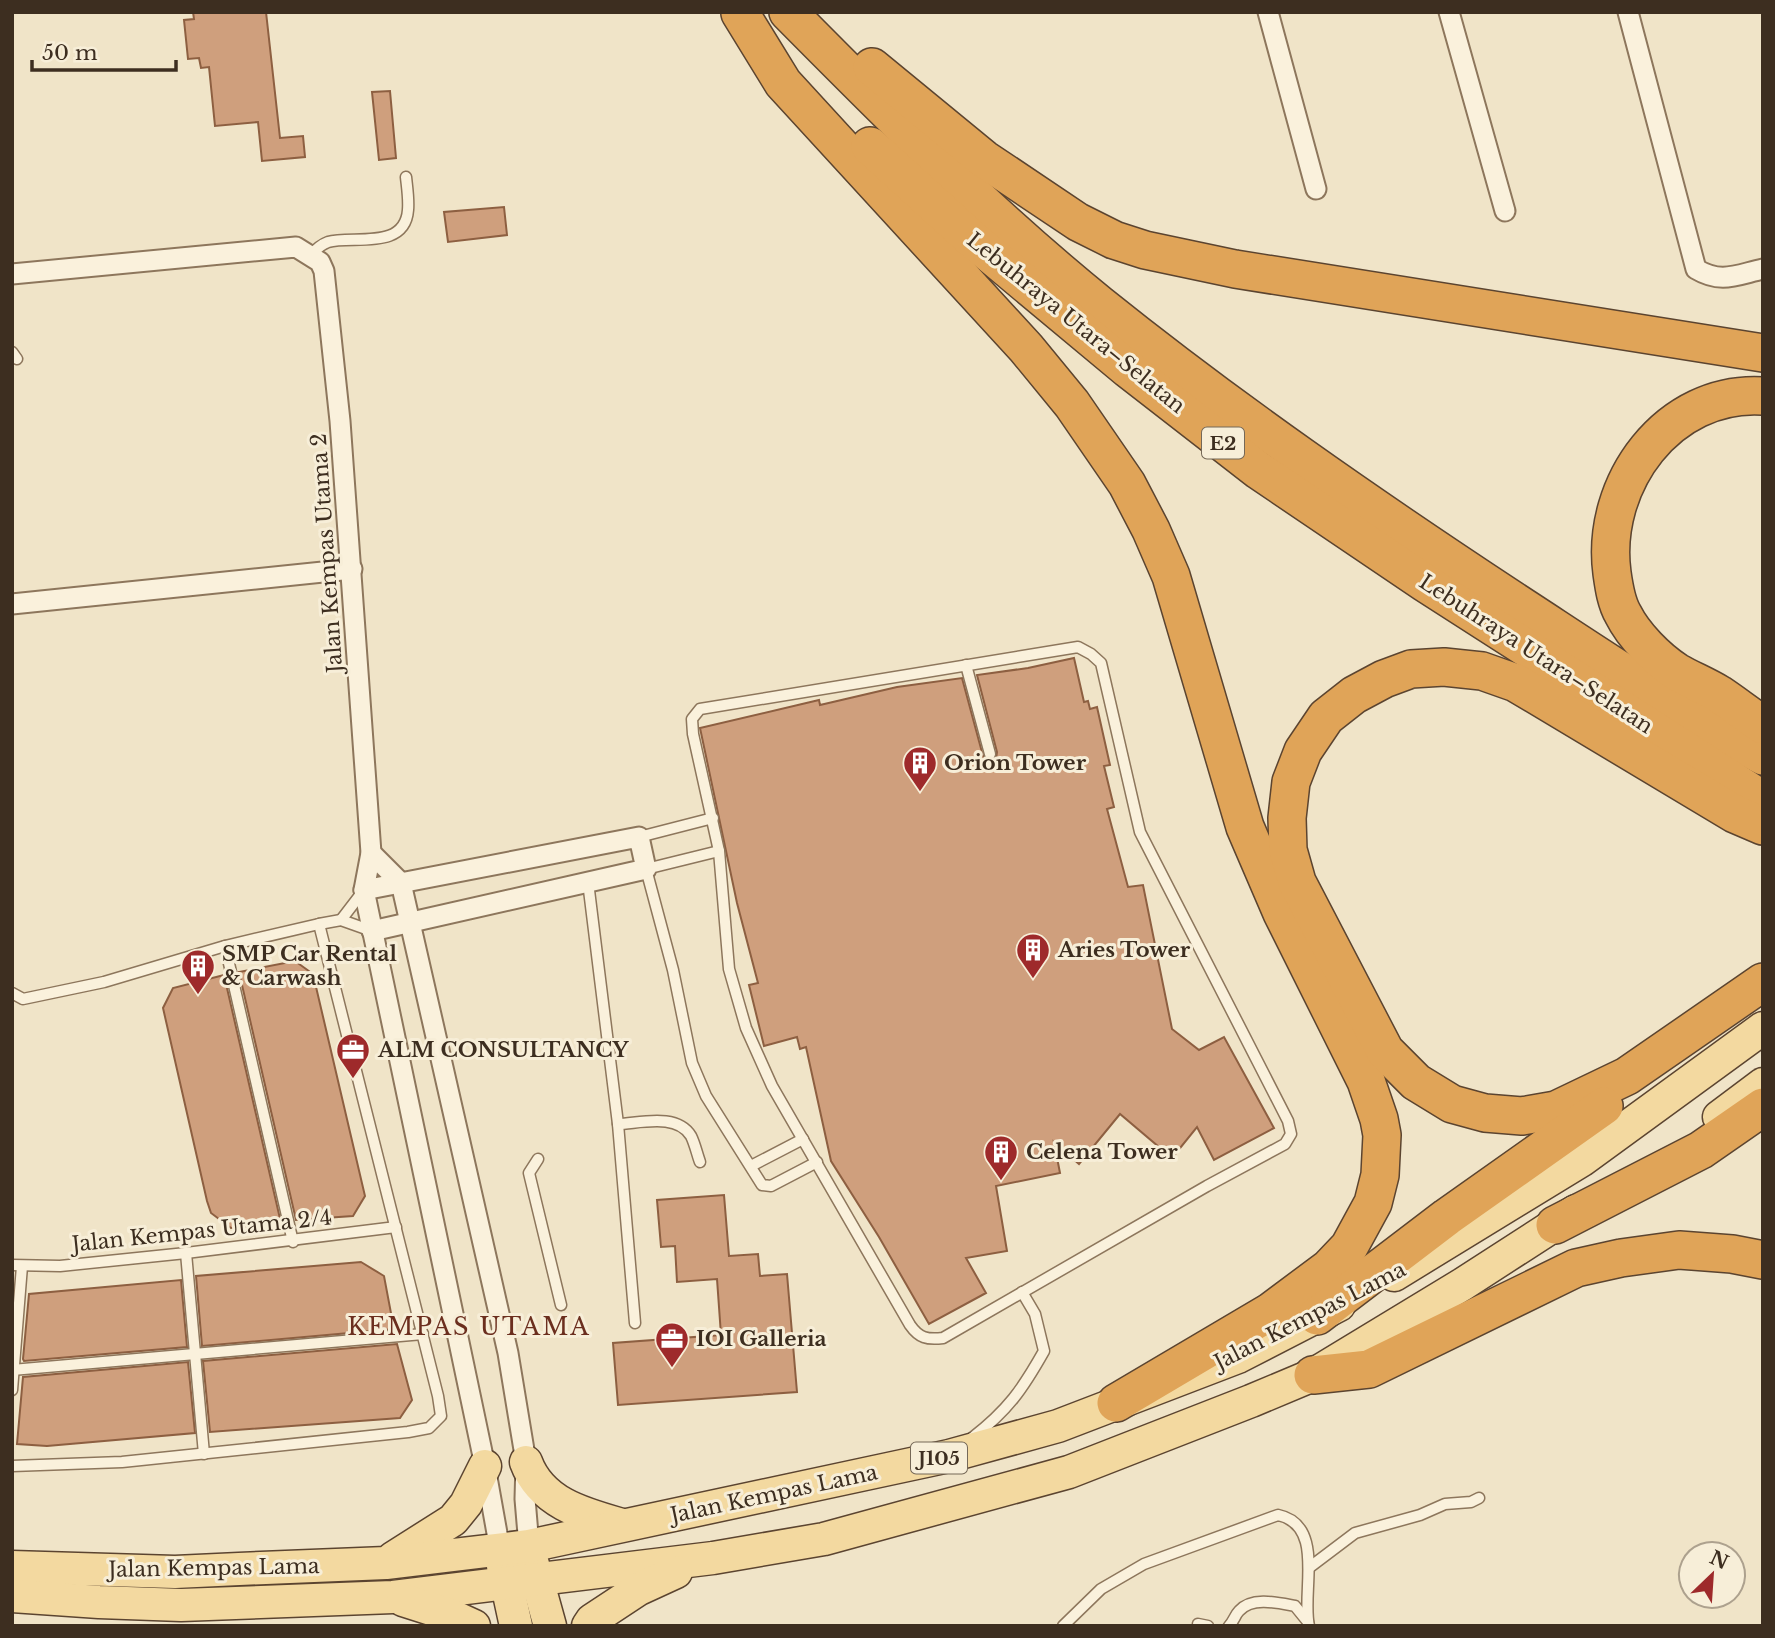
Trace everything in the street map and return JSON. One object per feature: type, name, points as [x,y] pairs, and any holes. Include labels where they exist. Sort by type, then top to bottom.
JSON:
[{"type":"highway","name":"Lebuhraya Utara–Selatan","points":[[788,12],[939,163],[1097,302],[1242,415],[1463,567],[1700,722],[1763,756]]},
{"type":"highway","points":[[799,12],[830,33],[984,159],[1078,222],[1114,240],[1145,250],[1235,269],[1763,354]]},
{"type":"highway","name":"Lebuhraya Utara–Selatan","points":[[740,13],[860,137],[972,239],[1128,369],[1258,470],[1425,583],[1763,800]]},
{"type":"highway","points":[[740,13],[783,83],[1026,348],[1072,404],[1127,484],[1171,576],[1249,838],[1282,913],[1366,1081],[1379,1119],[1382,1135],[1380,1175],[1373,1203],[1349,1247],[1329,1268],[1270,1312],[1116,1403]]},
{"type":"highway","points":[[1763,396],[1742,394],[1702,407],[1664,430],[1636,462],[1618,498],[1610,530],[1610,560],[1614,587],[1623,614],[1643,642],[1675,670],[1720,695],[1763,725]]},
{"type":"highway","points":[[1763,826],[1734,814],[1516,682],[1482,671],[1444,667],[1411,669],[1384,679],[1354,695],[1326,717],[1303,751],[1291,782],[1287,818],[1289,850],[1297,882],[1385,1051],[1416,1082],[1451,1104],[1485,1113],[1521,1116],[1556,1110],[1627,1076],[1763,983]]},
{"type":"highway","points":[[1317,1316],[1447,1217],[1625,1091],[1763,983]]},
{"type":"highway","points":[[1555,1225],[1701,1150],[1763,1107]]},
{"type":"highway","points":[[1313,1375],[1369,1369],[1576,1268],[1621,1258],[1679,1250],[1732,1254],[1763,1260]]},
{"type":"main road","name":"Jalan Kempas Lama","points":[[12,1567],[175,1572],[386,1563],[514,1548],[949,1456],[1058,1426],[1238,1357],[1384,1281],[1582,1160],[1763,1028]]},
{"type":"main road","name":"Jalan Kempas Lama","points":[[12,1596],[181,1605],[393,1597],[521,1582],[713,1558],[824,1539],[1069,1472],[1313,1375],[1555,1225],[1692,1136],[1763,1084]]},
{"type":"main road","points":[[526,1462],[532,1479],[558,1500],[575,1510],[627,1526]]},
{"type":"main road","points":[[386,1563],[453,1520],[466,1504],[485,1466]]},
{"type":"main road","points":[[514,1548],[521,1582],[516,1626]]},
{"type":"main road","points":[[588,1626],[592,1620],[639,1589],[713,1558]]},
{"type":"main road","points":[[521,1582],[550,1626]]},
{"type":"main road","points":[[393,1597],[442,1612],[474,1626]]},
{"type":"street","points":[[1268,12],[1316,189]]},
{"type":"street","points":[[1449,12],[1505,211]]},
{"type":"street","points":[[1628,12],[1696,269],[1708,276],[1723,278],[1763,269]]},
{"type":"street","points":[[12,274],[296,247],[311,255]]},
{"type":"street","name":"Jalan Kempas Utama 2","points":[[311,255],[320,262],[327,285],[352,569],[372,853],[364,890]]},
{"type":"street","points":[[12,604],[352,569]]},
{"type":"street","points":[[372,932],[587,880],[646,869],[639,837],[364,890],[372,932],[485,1466],[514,1548]]},
{"type":"street","points":[[372,853],[401,883],[508,1353],[526,1462],[525,1499],[514,1548]]},
{"type":"lane","points":[[311,255],[318,246],[329,242],[385,238],[402,226],[409,212],[406,177]]},
{"type":"lane","points":[[1078,646],[1101,663],[1140,832],[1291,1129],[1285,1144],[943,1338],[929,1339],[918,1335],[772,1086],[746,1028],[729,969],[719,851],[692,719],[700,709],[966,665],[1078,646]]},
{"type":"lane","points":[[966,665],[990,754]]},
{"type":"lane","points":[[639,837],[713,818]]},
{"type":"lane","points":[[719,851],[646,869],[673,970],[692,1063],[706,1096],[762,1185],[768,1186],[817,1162]]},
{"type":"lane","points":[[587,880],[618,1124],[635,1323]]},
{"type":"lane","points":[[341,920],[364,890]]},
{"type":"lane","points":[[12,993],[23,999],[104,982],[225,946],[341,920],[372,932]]},
{"type":"lane","points":[[12,1466],[122,1462],[429,1428],[441,1416],[423,1334],[319,924]]},
{"type":"lane","points":[[225,946],[293,1242]]},
{"type":"lane","points":[[618,1124],[667,1121],[678,1125],[692,1138],[700,1162]]},
{"type":"lane","points":[[751,1166],[803,1139]]},
{"type":"lane","points":[[538,1159],[529,1173],[561,1305]]},
{"type":"lane","name":"Jalan Kempas Utama 2/4","points":[[17,1266],[60,1266],[293,1242],[396,1227]]},
{"type":"lane","points":[[186,1253],[204,1454]]},
{"type":"lane","points":[[12,1390],[17,1266]]},
{"type":"lane","points":[[949,1456],[1012,1403],[1044,1351],[1035,1314],[1022,1292]]},
{"type":"lane","points":[[13,1370],[423,1334]]},
{"type":"lane","points":[[1310,1567],[1355,1533],[1420,1515],[1445,1504],[1471,1502],[1479,1498]]},
{"type":"lane","points":[[1063,1626],[1101,1589],[1144,1564],[1278,1515],[1290,1517],[1302,1532],[1310,1567],[1308,1624]]},
{"type":"lane","points":[[1229,1626],[1238,1612],[1249,1603],[1296,1606],[1308,1624]]},
{"type":"building","points":[[193,12],[266,12],[280,138],[303,136],[305,157],[262,161],[258,122],[215,126],[209,67],[201,68],[199,58],[188,59],[184,20],[194,19]]},
{"type":"building","points":[[390,91],[396,158],[379,160],[372,92]]},
{"type":"building","points":[[504,207],[507,235],[448,242],[444,212]]},
{"type":"building","points":[[1074,658],[1084,702],[1088,701],[1090,709],[1097,707],[1110,765],[1104,766],[1114,807],[1107,809],[1128,887],[1143,885],[1172,1029],[1199,1050],[1224,1037],[1274,1128],[1214,1160],[1197,1127],[1172,1158],[1120,1114],[1079,1164],[1054,1142],[1060,1173],[996,1186],[1007,1251],[966,1258],[986,1293],[929,1324],[831,1161],[806,1047],[800,1049],[797,1037],[764,1046],[749,985],[758,983],[737,903],[700,728],[819,700],[820,705],[897,687],[962,678],[983,756],[985,760],[991,761],[996,759],[997,752],[977,675]]},
{"type":"building","points":[[295,961],[313,974],[365,1196],[353,1216],[296,1220],[239,972]]},
{"type":"building","points":[[224,975],[281,1223],[231,1228],[211,1213],[207,1201],[163,1008],[173,988]]},
{"type":"building","points":[[724,1195],[729,1256],[758,1254],[760,1276],[787,1274],[797,1392],[618,1405],[613,1343],[721,1335],[717,1279],[677,1282],[675,1246],[661,1247],[657,1200]]},
{"type":"building","points":[[361,1262],[384,1276],[394,1329],[202,1346],[196,1276]]},
{"type":"building","points":[[181,1280],[187,1347],[24,1361],[29,1294]]},
{"type":"building","points":[[397,1344],[412,1400],[400,1418],[210,1432],[203,1361]]},
{"type":"building","points":[[188,1362],[195,1433],[47,1446],[17,1444],[23,1377]]},
{"type":"place","name":"Orion Tower","points":[[920,793]]},
{"type":"place","name":"Aries Tower","points":[[1033,980]]},
{"type":"place","name":"SMP Car Rental & Carwash","points":[[198,996]]},
{"type":"place","name":"ALM CONSULTANCY","points":[[353,1080]]},
{"type":"place","name":"Celena Tower","points":[[1001,1182]]},
{"type":"place","name":"IOI Galleria","points":[[672,1369]]},
{"type":"district","name":"KEMPAS UTAMA","points":[[469,1326]]}]
